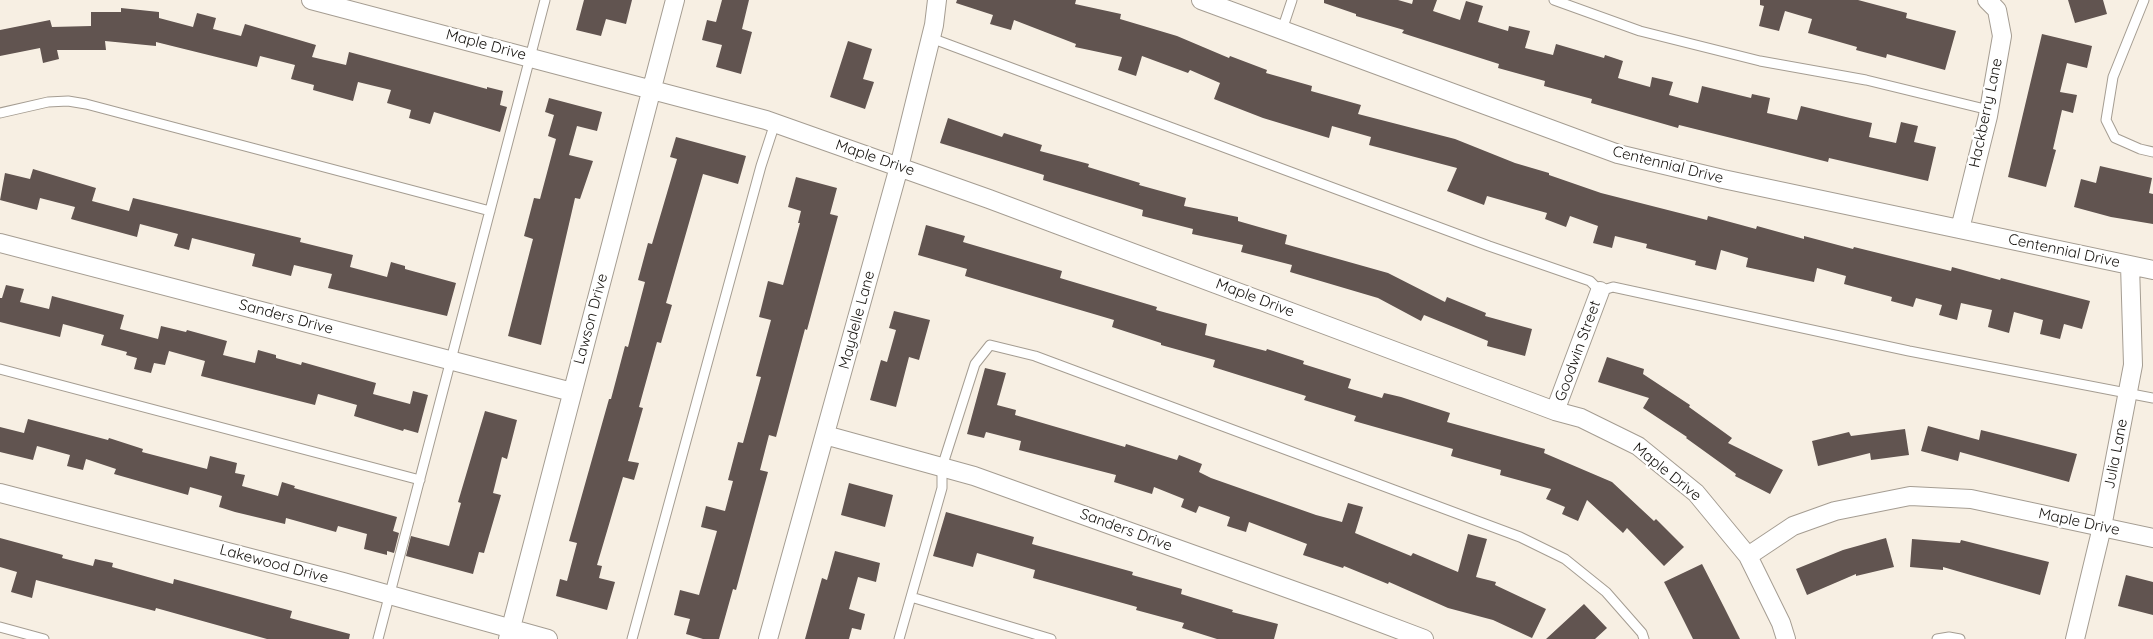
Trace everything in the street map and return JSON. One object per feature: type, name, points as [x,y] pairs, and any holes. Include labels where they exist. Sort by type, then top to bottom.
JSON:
[{"type":"street","name":"Maple Drive","points":[[311,0],[651,88],[775,123],[899,167],[1555,411],[1581,418],[1638,446],[1696,493],[1748,556],[1794,526],[1836,511],[1910,496],[1971,499],[2153,538]]},
{"type":"street","name":"Lawson Drive","points":[[509,634],[675,0]]},
{"type":"street","name":"Maydelle Lane","points":[[768,639],[899,167],[931,38],[937,0]]},
{"type":"street","name":"Centennial Drive","points":[[1201,0],[1618,154],[1723,179],[2153,270]]},
{"type":"street","name":"Hackberry Lane","points":[[1960,229],[1989,110],[2002,36],[1996,10],[1988,0]]},
{"type":"street","name":"Sanders Drive","points":[[0,243],[572,392]]},
{"type":"street","name":"Julia Lane","points":[[2075,639],[2102,527],[2129,393],[2133,365],[2130,265]]},
{"type":"street","name":"Goodwin Street","points":[[1555,411],[1600,291]]},
{"type":"street","name":"Sanders Drive","points":[[825,435],[983,479],[1424,639]]},
{"type":"street","name":"Lakewood Drive","points":[[0,493],[390,596],[509,634],[548,639]]},
{"type":"street","points":[[1748,556],[1782,623],[1786,639]]},
{"type":"lane","points":[[378,639],[545,0]]},
{"type":"lane","points":[[1282,30],[1292,0]]},
{"type":"lane","points":[[1554,0],[1640,31],[1760,61],[1866,80],[1989,110]]},
{"type":"lane","points":[[2144,0],[2113,77],[2106,120],[2114,138],[2140,149],[2153,152]]},
{"type":"lane","points":[[931,38],[1490,246],[1590,281],[1600,291],[1613,287],[1908,351],[2153,398]]},
{"type":"lane","points":[[0,113],[48,102],[68,101],[86,104],[490,211]]},
{"type":"lane","points":[[632,639],[761,166],[775,123]]},
{"type":"lane","points":[[899,639],[942,488],[942,467],[976,364],[990,346],[1026,354],[1520,537],[1565,559],[1606,592],[1642,633],[1644,639]]},
{"type":"lane","points":[[0,369],[420,480]]},
{"type":"lane","points":[[911,597],[1051,639]]},
{"type":"lane","points":[[0,627],[44,639]]},
{"type":"lane","points":[[1937,639],[1949,637],[1960,639]]},
{"type":"building","points":[[584,0],[632,0],[626,24],[606,19],[601,36],[576,30]]},
{"type":"building","points":[[722,0],[749,0],[742,29],[752,32],[741,74],[716,67],[722,45],[702,40],[707,20],[716,22]]},
{"type":"building","points":[[957,0],[1076,0],[1075,4],[1121,14],[1120,19],[1177,36],[1229,58],[1230,56],[1267,70],[1266,73],[1312,86],[1311,91],[1361,105],[1358,114],[1455,139],[1515,163],[1549,173],[1549,175],[1601,193],[1707,220],[1708,216],[1756,229],[1757,226],[1804,239],[1804,236],[1951,271],[1952,267],[2090,301],[2082,329],[2064,324],[2060,339],[2040,334],[2043,320],[2014,312],[2009,333],[1988,327],[1992,310],[1961,303],[1957,320],[1939,315],[1942,305],[1916,298],[1913,307],[1891,301],[1892,297],[1844,284],[1846,276],[1817,268],[1814,282],[1746,267],[1748,258],[1721,250],[1716,270],[1695,265],[1696,261],[1646,248],[1647,244],[1615,236],[1612,248],[1593,243],[1598,226],[1570,216],[1566,227],[1545,219],[1547,213],[1487,196],[1484,205],[1447,191],[1457,168],[1369,145],[1371,137],[1332,126],[1329,138],[1263,118],[1214,99],[1220,83],[1190,70],[1188,73],[1142,56],[1136,76],[1118,70],[1122,57],[1075,47],[1076,44],[1014,20],[1011,30],[990,24],[993,15],[956,3]]},
{"type":"building","points":[[1324,0],[1398,0],[1412,4],[1413,0],[1437,0],[1433,11],[1460,20],[1466,1],[1483,6],[1478,22],[1508,31],[1509,26],[1530,31],[1525,48],[1553,55],[1556,44],[1604,58],[1605,55],[1623,61],[1618,78],[1650,87],[1652,77],[1673,82],[1669,95],[1698,103],[1702,86],[1751,98],[1752,94],[1770,98],[1767,113],[1797,120],[1801,106],[1872,123],[1869,137],[1896,143],[1901,122],[1918,126],[1914,142],[1936,147],[1928,181],[1829,158],[1828,162],[1679,125],[1678,128],[1591,103],[1592,99],[1544,86],[1545,81],[1498,68],[1499,64],[1402,33],[1404,30],[1356,16],[1356,14],[1324,3]]},
{"type":"building","points":[[1760,0],[1858,0],[1907,13],[1906,18],[1956,31],[1945,70],[1887,54],[1886,58],[1856,50],[1857,47],[1808,33],[1812,19],[1785,11],[1779,31],[1759,26],[1764,6],[1760,5]]},
{"type":"building","points":[[2068,0],[2103,0],[2107,14],[2075,23]]},
{"type":"building","points":[[121,8],[159,12],[159,18],[193,27],[197,13],[216,18],[213,29],[241,36],[245,24],[316,45],[312,57],[346,65],[349,52],[487,89],[487,87],[503,91],[500,105],[507,107],[500,132],[434,112],[430,124],[409,118],[411,110],[387,103],[391,90],[358,82],[353,101],[313,90],[314,85],[291,79],[295,65],[260,56],[257,67],[156,42],[156,46],[105,41],[106,50],[57,50],[59,59],[43,63],[40,48],[0,56],[0,30],[50,20],[52,27],[91,26],[91,12],[121,12]]},
{"type":"building","points":[[2042,34],[2092,46],[2087,68],[2067,63],[2060,92],[2077,95],[2073,113],[2062,110],[2053,149],[2056,150],[2046,187],[2008,177]]},
{"type":"building","points":[[848,41],[872,49],[863,79],[874,82],[865,109],[830,97]]},
{"type":"building","points":[[549,98],[602,112],[597,131],[577,126],[569,155],[593,161],[580,199],[575,198],[541,345],[508,336],[533,239],[524,236],[534,198],[540,199],[556,139],[548,136],[554,115],[545,112]]},
{"type":"building","points":[[948,118],[1002,137],[1004,133],[1042,145],[1040,151],[1089,164],[1088,167],[1140,183],[1139,185],[1186,198],[1184,206],[1238,217],[1238,221],[1287,235],[1285,244],[1388,273],[1445,302],[1447,297],[1486,313],[1485,316],[1532,329],[1525,356],[1487,346],[1488,341],[1424,315],[1421,321],[1378,298],[1290,272],[1292,265],[1241,252],[1243,245],[1192,234],[1193,229],[1142,216],[1143,210],[1043,180],[1044,175],[940,143]]},
{"type":"building","points":[[676,137],[746,156],[738,184],[703,174],[666,303],[672,305],[661,343],[657,342],[639,407],[643,408],[628,461],[639,463],[634,480],[623,477],[597,565],[602,566],[599,578],[615,582],[607,610],[556,596],[560,579],[567,581],[577,543],[569,541],[625,346],[628,347],[645,282],[638,280],[648,243],[652,244],[677,159],[670,157]]},
{"type":"building","points":[[2100,166],[2152,178],[2149,193],[2153,194],[2153,224],[2111,217],[2074,207],[2081,179],[2096,183]]},
{"type":"building","points":[[33,169],[96,188],[92,201],[129,211],[133,198],[301,238],[300,242],[353,255],[350,267],[387,277],[391,262],[405,266],[405,269],[456,283],[447,316],[328,288],[332,274],[294,265],[291,276],[252,266],[255,254],[192,238],[189,250],[174,246],[178,234],[140,224],[137,237],[71,219],[75,207],[40,198],[37,210],[0,200],[5,173],[30,179]]},
{"type":"building","points":[[796,177],[837,188],[830,214],[838,216],[776,437],[769,435],[760,470],[768,472],[736,590],[733,589],[719,639],[703,639],[686,634],[690,619],[674,615],[680,590],[699,595],[717,531],[701,527],[706,506],[725,511],[733,481],[728,480],[738,442],[743,443],[761,377],[756,376],[771,320],[759,317],[768,281],[783,285],[800,223],[798,223],[801,211],[788,207]]},
{"type":"building","points":[[926,225],[965,236],[963,242],[1062,271],[1060,278],[1157,307],[1156,310],[1207,324],[1205,335],[1266,351],[1267,349],[1304,361],[1303,364],[1351,379],[1348,388],[1382,398],[1384,393],[1401,397],[1450,413],[1447,422],[1545,449],[1544,453],[1612,482],[1654,521],[1656,519],[1684,547],[1664,566],[1627,528],[1623,533],[1587,500],[1578,521],[1562,514],[1565,507],[1546,499],[1551,489],[1500,475],[1501,470],[1451,456],[1453,449],[1354,421],[1356,416],[1304,400],[1306,396],[1213,367],[1215,360],[1161,345],[1161,343],[1112,327],[1114,320],[965,276],[967,269],[918,255]]},
{"type":"building","points":[[6,285],[24,289],[20,302],[49,309],[52,296],[124,315],[120,329],[158,339],[161,326],[186,332],[187,330],[227,341],[223,355],[255,363],[258,350],[276,355],[276,358],[301,365],[302,362],[376,383],[373,394],[410,404],[413,391],[428,395],[418,433],[404,429],[403,431],[354,416],[357,405],[318,394],[315,405],[201,376],[205,361],[169,351],[165,365],[154,363],[151,373],[134,369],[137,358],[126,355],[127,352],[101,345],[104,335],[63,324],[60,337],[0,322],[0,298],[2,298]]},
{"type":"building","points":[[894,311],[930,320],[919,360],[909,357],[896,407],[870,400],[881,360],[887,362],[896,330],[889,328]]},
{"type":"building","points":[[1607,357],[1644,369],[1643,374],[1690,405],[1689,407],[1732,438],[1728,443],[1783,470],[1770,494],[1735,476],[1736,474],[1687,437],[1643,408],[1649,398],[1598,382]]},
{"type":"building","points":[[985,368],[1006,373],[997,405],[1016,410],[1015,415],[1125,447],[1126,444],[1177,460],[1179,455],[1202,464],[1199,472],[1211,478],[1316,515],[1342,522],[1348,503],[1363,507],[1355,533],[1411,556],[1413,553],[1458,572],[1468,534],[1487,539],[1476,577],[1496,582],[1495,585],[1546,609],[1532,638],[1493,620],[1448,608],[1389,582],[1388,584],[1344,566],[1343,568],[1303,555],[1307,544],[1249,522],[1246,532],[1227,526],[1230,517],[1199,506],[1196,513],[1181,507],[1184,499],[1154,487],[1152,494],[1114,482],[1116,475],[1019,450],[1021,441],[986,432],[984,438],[967,434]]},
{"type":"building","points":[[485,411],[517,420],[507,459],[502,457],[493,493],[501,495],[484,553],[479,552],[473,574],[406,556],[411,536],[449,546],[461,503],[458,502]]},
{"type":"building","points":[[28,419],[108,440],[109,438],[143,449],[142,452],[207,469],[210,456],[237,463],[235,473],[245,475],[242,486],[278,496],[282,482],[295,486],[294,488],[397,517],[393,531],[399,533],[394,553],[387,551],[387,555],[364,549],[367,534],[338,526],[336,532],[286,518],[285,524],[235,512],[219,507],[222,496],[190,487],[188,495],[114,474],[116,469],[86,459],[83,470],[67,466],[70,455],[37,446],[33,460],[0,452],[0,427],[24,433]]},
{"type":"building","points":[[1928,426],[1979,440],[1981,430],[2077,454],[2069,482],[1960,452],[1958,461],[1921,451]]},
{"type":"building","points":[[1905,429],[1909,455],[1871,460],[1870,453],[1818,466],[1812,441],[1849,432],[1851,436]]},
{"type":"building","points":[[849,483],[893,495],[885,527],[841,515]]},
{"type":"building","points":[[946,512],[1034,537],[1032,544],[1133,572],[1132,575],[1182,589],[1181,594],[1233,610],[1232,612],[1278,624],[1274,639],[1217,639],[1182,628],[1184,623],[1136,610],[1137,607],[1033,578],[1035,570],[977,553],[973,567],[933,556]]},
{"type":"building","points":[[0,538],[63,555],[62,558],[93,566],[95,559],[113,563],[112,567],[173,584],[174,579],[292,611],[290,618],[350,634],[349,639],[267,639],[156,608],[155,611],[36,580],[32,598],[11,592],[17,572],[0,567]]},
{"type":"building","points":[[1886,538],[1894,567],[1856,576],[1856,574],[1807,595],[1796,569],[1843,550]]},
{"type":"building","points":[[1912,539],[1960,543],[1961,540],[2049,562],[2040,595],[1943,567],[1943,570],[1910,567]]},
{"type":"building","points":[[835,551],[880,563],[876,582],[858,577],[849,609],[865,614],[861,630],[852,628],[849,639],[805,639],[822,578],[827,580]]},
{"type":"building","points":[[1702,564],[1740,639],[1693,639],[1664,582]]},
{"type":"building","points":[[2126,575],[2153,582],[2153,615],[2118,606]]},
{"type":"building","points":[[1584,604],[1607,628],[1595,639],[1546,639]]}]
